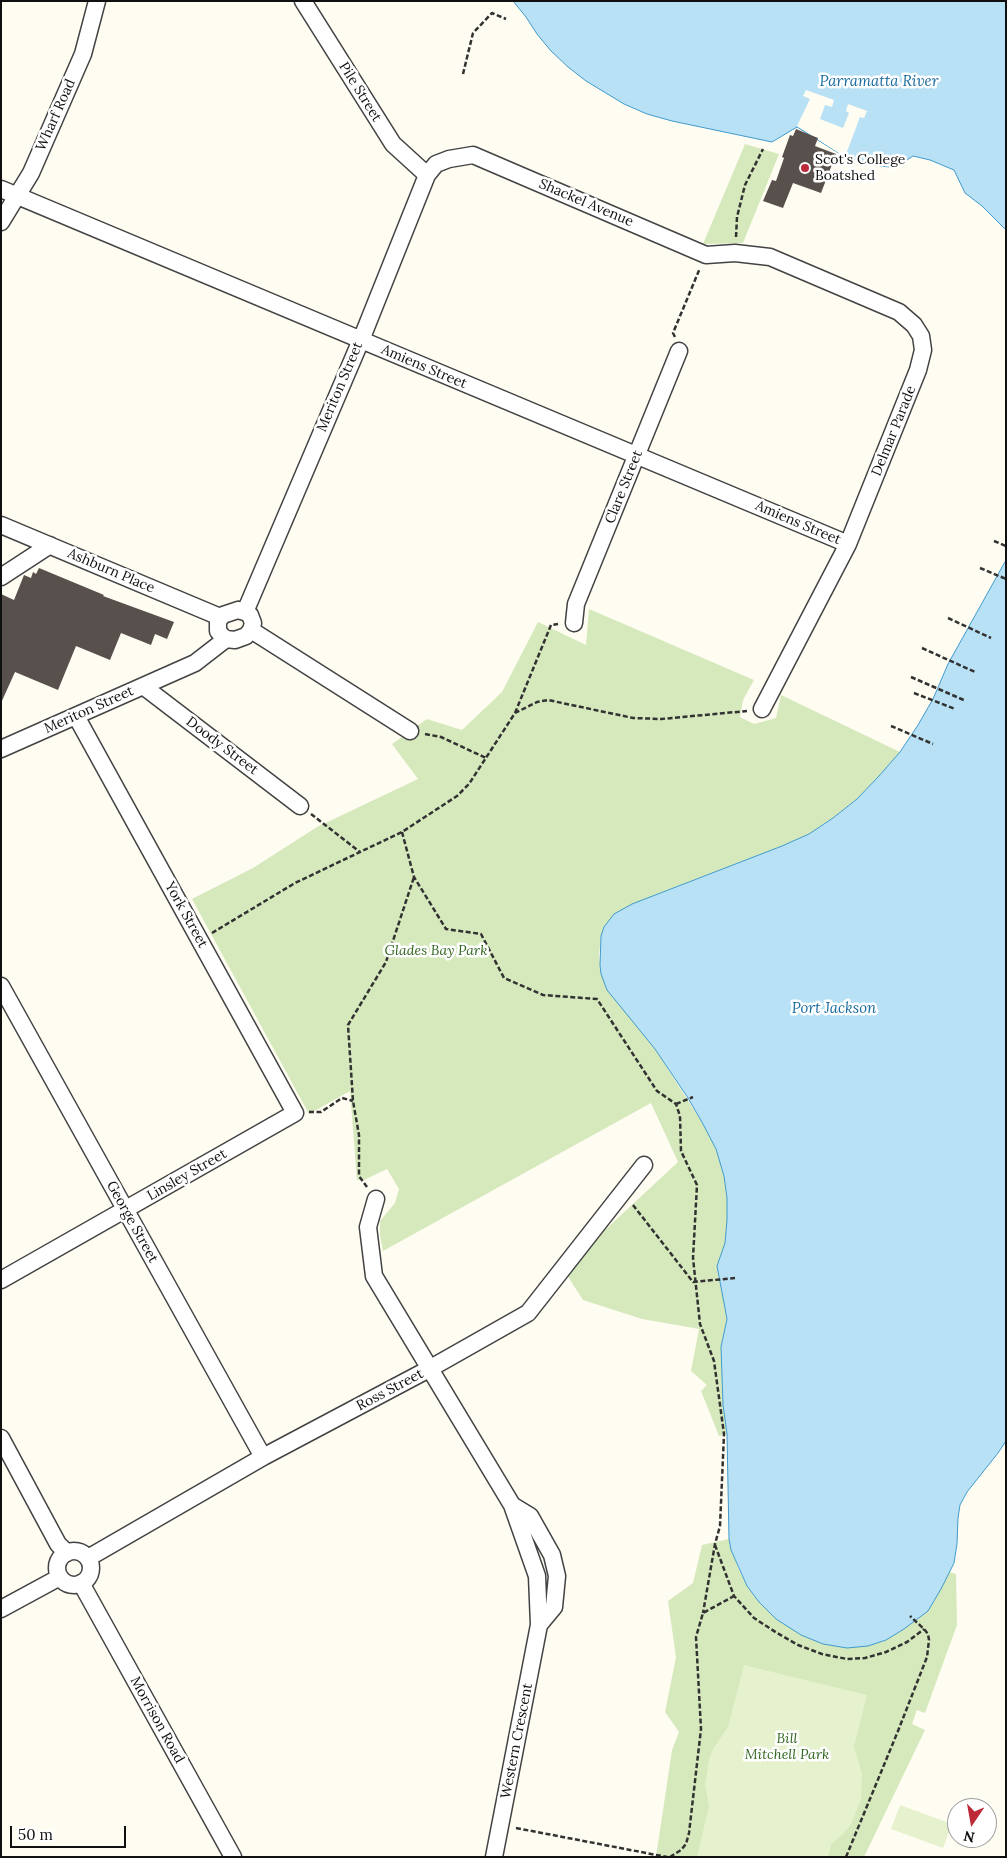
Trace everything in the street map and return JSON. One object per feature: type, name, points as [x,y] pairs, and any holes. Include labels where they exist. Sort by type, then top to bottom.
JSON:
[{"type":"street","name":"Wharf Road","points":[[1,222],[30,173],[83,54],[97,1]]},
{"type":"street","name":"Pile Street","points":[[303,1],[393,144],[431,170]]},
{"type":"street","name":"Shackel Avenue","points":[[431,170],[449,159],[473,155],[706,255],[736,253]]},
{"type":"street","name":"Meriton Street","points":[[245,612],[431,170]]},
{"type":"street","name":"Amiens Street","points":[[1,189],[848,544]]},
{"type":"street","name":"Delmar Parade","points":[[736,253],[770,257],[899,312],[914,325],[921,336],[923,350],[918,370],[848,544],[762,709]]},
{"type":"street","name":"Clare Street","points":[[574,623],[576,604],[679,351]]},
{"type":"street","name":"Ashburn Place","points":[[1,525],[220,617]]},
{"type":"street","points":[[1,577],[50,545]]},
{"type":"street","points":[[238,610],[245,612],[250,615],[253,623],[251,630],[246,636],[235,640],[226,639],[218,631],[217,625],[220,617],[238,610]]},
{"type":"street","points":[[251,630],[410,730]]},
{"type":"street","name":"Meriton Street","points":[[1,749],[196,664],[226,639]]},
{"type":"street","name":"Doody Street","points":[[143,686],[300,806]]},
{"type":"street","name":"York Street","points":[[76,716],[295,1114]]},
{"type":"street","name":"George Street","points":[[1,986],[263,1458]]},
{"type":"street","name":"Linsley Street","points":[[1,1280],[295,1114]]},
{"type":"street","name":"Ross Street","points":[[88,1558],[263,1458],[430,1369],[528,1313],[644,1165]]},
{"type":"street","name":"Western Crescent","points":[[376,1199],[368,1227],[374,1276],[512,1505],[537,1576],[539,1625],[494,1857]]},
{"type":"street","points":[[1,1438],[58,1544],[67,1553]]},
{"type":"street","points":[[78,1552],[88,1558],[90,1573],[81,1583],[68,1583],[60,1577],[58,1565],[67,1553],[78,1552]]},
{"type":"street","points":[[1,1609],[60,1577]]},
{"type":"street","name":"Morrison Road","points":[[81,1583],[233,1857]]},
{"type":"path","points":[[463,74],[473,33],[492,13],[506,19]]},
{"type":"path","points":[[736,253],[737,216],[745,185],[762,149]]},
{"type":"path","points":[[673,333],[706,255]]},
{"type":"path","points":[[994,541],[1006,546]]},
{"type":"path","points":[[980,568],[1006,579]]},
{"type":"path","points":[[948,618],[992,638]]},
{"type":"path","points":[[199,939],[226,926],[295,883],[402,832],[457,796],[469,784],[515,713],[552,624],[574,623]]},
{"type":"path","points":[[922,648],[974,672]]},
{"type":"path","points":[[911,677],[966,701]]},
{"type":"path","points":[[914,693],[955,709]]},
{"type":"path","points":[[515,713],[537,702],[548,700],[633,718],[661,719],[762,709]]},
{"type":"path","points":[[891,726],[933,744]]},
{"type":"path","points":[[410,730],[441,738],[486,758]]},
{"type":"path","points":[[300,806],[360,852]]},
{"type":"path","points":[[402,832],[414,877],[446,929],[482,934],[504,978],[542,995],[597,999],[657,1091],[676,1104],[680,1116],[681,1151],[697,1185],[693,1258],[697,1281],[700,1324],[714,1361],[724,1434],[720,1526],[703,1614],[696,1637],[701,1729],[686,1844],[681,1850],[668,1857],[513,1827]]},
{"type":"path","points":[[376,1199],[359,1176],[359,1135],[353,1101],[348,1025],[386,962],[414,877]]},
{"type":"path","points":[[676,1104],[693,1097]]},
{"type":"path","points":[[295,1114],[321,1112],[342,1098],[353,1101]]},
{"type":"path","points":[[623,1192],[693,1282],[735,1278]]},
{"type":"path","points":[[715,1544],[734,1596],[754,1618],[798,1645],[822,1654],[846,1659],[866,1658],[886,1652],[907,1642],[924,1629]]},
{"type":"path","points":[[703,1614],[734,1596]]},
{"type":"path","points":[[846,1857],[927,1656],[929,1640],[924,1629],[910,1616]]},
{"type":"green space","points":[[745,144],[779,154],[743,243],[703,244]]},
{"type":"green space","name":"Glades Bay Park","points":[[589,609],[754,680],[743,700],[740,717],[754,724],[776,718],[781,695],[900,752],[857,799],[809,834],[655,895],[601,936],[599,955],[601,974],[655,1049],[703,1124],[716,1149],[724,1176],[727,1220],[725,1243],[717,1266],[727,1319],[721,1347],[723,1405],[727,1434],[719,1436],[701,1391],[707,1385],[691,1371],[699,1329],[642,1319],[583,1300],[563,1269],[678,1162],[651,1103],[383,1251],[380,1221],[395,1203],[399,1189],[387,1169],[364,1180],[357,1180],[350,1091],[309,1114],[192,899],[253,868],[317,827],[418,779],[392,744],[427,719],[462,730],[502,692],[538,622],[586,645]]},
{"type":"green space","name":"Bill Mitchell Park","points":[[729,1539],[738,1568],[747,1586],[759,1602],[868,1646],[886,1640],[928,1611],[949,1572],[956,1574],[957,1625],[925,1713],[917,1710],[912,1724],[925,1730],[864,1857],[656,1857],[672,1750],[679,1732],[665,1712],[676,1657],[668,1601],[693,1583],[702,1545]]},
{"type":"green space","points":[[744,1665],[867,1695],[854,1747],[862,1773],[861,1800],[851,1824],[831,1845],[828,1857],[697,1857],[709,1806],[705,1786],[709,1759],[714,1747],[728,1727]]},
{"type":"green space","points":[[900,1805],[947,1822],[947,1837],[943,1848],[891,1829]]},
{"type":"water","name":"Parramatta River","points":[[513,1],[1006,1],[1006,230],[982,206],[965,193],[954,170],[930,160],[913,156],[898,166],[880,166],[845,157],[797,127],[772,142],[672,121],[647,114],[624,104],[586,81],[568,67],[551,51]]},
{"type":"water","name":"Port Jackson","points":[[1006,560],[1006,1441],[967,1492],[960,1505],[954,1563],[928,1611],[886,1640],[868,1646],[847,1648],[823,1644],[801,1635],[776,1619],[759,1602],[747,1586],[731,1550],[729,1539],[727,1434],[723,1405],[721,1347],[727,1319],[717,1266],[725,1243],[727,1220],[724,1176],[716,1149],[688,1098],[655,1049],[607,990],[600,965],[601,936],[604,927],[614,914],[632,904],[809,834],[857,799],[900,752],[918,725],[933,699],[948,664]]},
{"type":"pier","points":[[806,90],[834,100],[832,107],[825,105],[820,119],[843,128],[849,113],[846,111],[848,104],[867,111],[864,118],[860,117],[845,157],[797,126],[810,99],[803,96]]},
{"type":"building","name":"Scot's College Boatshed","points":[[796,129],[818,138],[815,146],[836,154],[821,193],[793,183],[783,208],[763,201],[772,180],[776,181],[790,135],[793,136]]},
{"type":"building","points":[[39,568],[103,596],[174,622],[167,639],[155,634],[151,645],[121,633],[110,660],[76,646],[58,690],[15,672],[1,703],[1,594],[14,600],[24,575],[31,578],[33,572],[36,574]]},
{"type":"place","name":"Scot's College Boatshed","points":[[805,168]]}]
